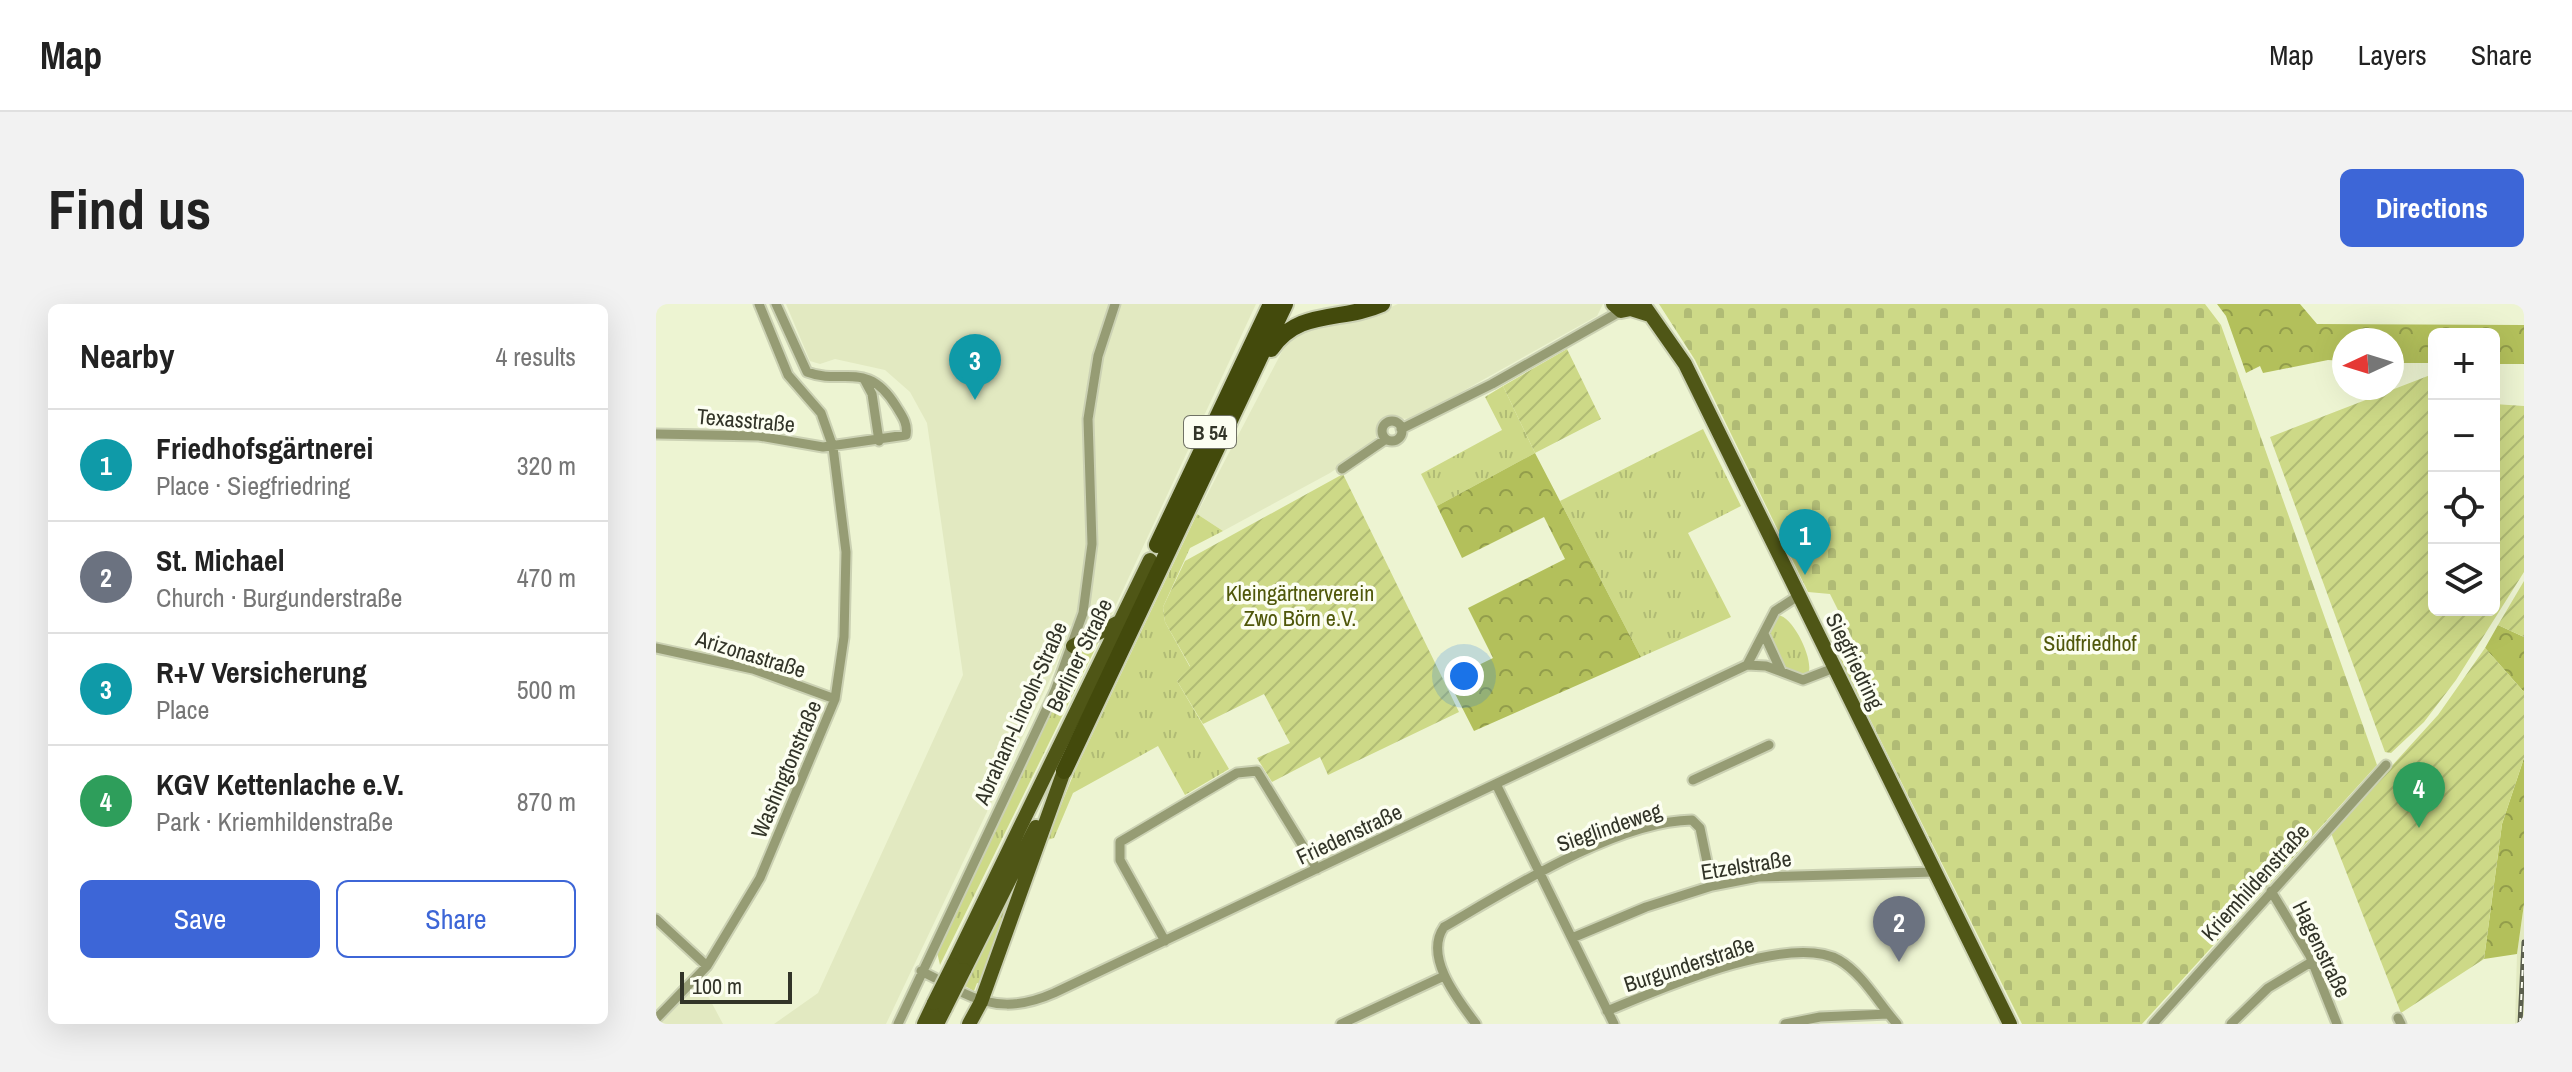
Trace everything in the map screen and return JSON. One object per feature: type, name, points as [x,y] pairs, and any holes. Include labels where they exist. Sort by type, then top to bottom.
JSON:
[{"type":"highway","name":"Berliner Straße","points":[[1150,560],[1271,304]]},
{"type":"highway","name":"B 54","points":[[1250,380],[1285,304]]},
{"type":"highway","points":[[1250,380],[1276,342],[1298,324],[1382,304]]},
{"type":"highway","name":"Berliner Straße","points":[[1064,771],[1250,380]]},
{"type":"main road","name":"Siegfriedring","points":[[1626,306],[1657,320],[1685,364],[2010,1024]]},
{"type":"main road","name":"Berliner Straße","points":[[959,968],[1150,560]]},
{"type":"main road","points":[[1073,646],[1121,621]]},
{"type":"main road","points":[[969,1024],[981,1002],[1064,771]]},
{"type":"main road","name":"Berliner Straße","points":[[924,1024],[940,1006],[1064,771]]},
{"type":"main road","name":"Berliner Straße","points":[[937,1024],[940,1006]]},
{"type":"street","name":"Washingtonstraße","points":[[656,1019],[707,966],[760,878],[835,699],[847,604],[846,552],[833,447],[821,413],[788,375],[759,304]]},
{"type":"street","points":[[776,304],[807,372],[861,377],[886,393],[906,423],[904,437],[833,447]]},
{"type":"street","name":"Abraham-Lincoln-Straße","points":[[898,1024],[1073,646],[1091,567],[1087,440],[1090,399],[1098,356],[1115,304]]},
{"type":"street","points":[[1342,469],[1386,439],[1396,440],[1401,429],[1626,306]]},
{"type":"street","points":[[861,377],[872,394],[879,441]]},
{"type":"street","points":[[1386,439],[1382,431],[1386,423],[1396,422],[1401,429]]},
{"type":"street","name":"Texasstraße","points":[[656,434],[715,433],[833,447]]},
{"type":"street","points":[[1798,596],[1775,611],[1747,665],[1803,680],[1834,668]]},
{"type":"street","points":[[1764,634],[1781,672]]},
{"type":"street","name":"Arizonastraße","points":[[656,648],[753,669],[835,699]]},
{"type":"street","name":"Friedenstraße","points":[[961,992],[981,1002],[1000,1006],[1030,1003],[1747,665]]},
{"type":"street","points":[[1693,780],[1769,745]]},
{"type":"street","name":"Kriemhildenstraße","points":[[2153,1024],[2386,765]]},
{"type":"street","points":[[1165,941],[1120,860],[1120,842],[1237,773],[1257,771],[1317,869]]},
{"type":"street","points":[[1496,784],[1614,1024]]},
{"type":"street","name":"Sieglindeweg","points":[[1442,977],[1442,930],[1539,871],[1618,838],[1692,820],[1700,828],[1712,886]]},
{"type":"street","name":"Etzelstraße","points":[[1572,938],[1712,886],[1758,877],[1935,872]]},
{"type":"street","name":"Hagenstraße","points":[[2271,891],[2313,961],[2337,1024]]},
{"type":"street","points":[[656,919],[707,966]]},
{"type":"street","name":"Burgunderstraße","points":[[1607,1011],[1735,963],[1805,952],[1835,958],[1848,965],[1897,1024]]},
{"type":"street","points":[[2231,1024],[2268,988],[2313,961]]},
{"type":"street","points":[[921,971],[935,978]]},
{"type":"street","points":[[1341,1024],[1442,977],[1476,1024]]},
{"type":"street","points":[[1785,1024],[1820,1017],[1888,1014]]},
{"type":"shaded area","points":[[786,304],[1256,304],[1108,622],[1091,627],[1071,625],[1054,671],[886,1024],[774,1024],[818,993],[963,675],[927,423],[910,392],[885,370],[835,359],[820,364],[810,361]]},
{"type":"shaded area","points":[[1398,304],[1603,304],[1597,316],[1413,419],[1385,418],[1379,425],[1375,442],[1330,473],[1223,531],[1197,514],[1288,340],[1298,332],[1320,324],[1371,316]]},
{"type":"shaded area","points":[[2524,904],[2524,1024],[2515,1024],[2517,954]]},
{"type":"shaded area","points":[[700,981],[723,1024],[658,1024]]},
{"type":"green space","name":"Südfriedhof","points":[[1659,304],[2205,304],[2221,325],[2377,765],[2142,1024],[2022,1024],[1840,659],[1857,648],[1830,594],[1808,592],[1695,360]]},
{"type":"green space","points":[[2217,304],[2300,304],[2317,324],[2524,325],[2524,364],[2500,364],[2500,328],[2428,328],[2428,363],[2404,363],[2404,328],[2332,328],[2332,360],[2263,373],[2260,366],[2246,373],[2226,316]]},
{"type":"green space","points":[[1567,349],[1601,419],[1535,453],[1503,386]]},
{"type":"green space","points":[[2428,376],[2428,616],[2496,616],[2456,680],[2424,722],[2391,753],[2385,752],[2270,437],[2366,400],[2404,400],[2404,385]]},
{"type":"green space","points":[[1503,386],[1535,453],[1437,506],[1421,474],[1502,430],[1485,397]]},
{"type":"green space","points":[[2500,404],[2524,406],[2524,572],[2500,610]]},
{"type":"green space","points":[[1703,429],[1741,506],[1688,533],[1731,617],[1641,657],[1560,501]]},
{"type":"green space","points":[[1535,453],[1641,657],[1474,731],[1448,680],[1493,658],[1468,608],[1565,559],[1544,517],[1462,558],[1437,506]]},
{"type":"green space","name":"Kleingärtnerverein Zwo Börn e.V.","points":[[1343,474],[1459,712],[1328,775],[1320,757],[1272,782],[1257,758],[1290,743],[1264,694],[1203,724],[1177,681],[1190,666],[1165,622],[1163,607],[1185,561]]},
{"type":"green space","points":[[1197,514],[1223,531],[1190,548],[1163,607],[1165,622],[1190,667],[1177,681],[1229,769],[1185,795],[1158,746],[1073,793],[1054,838],[1047,840],[1074,773]]},
{"type":"green space","points":[[2524,581],[2524,637],[2498,625]]},
{"type":"green space","points":[[1778,615],[1790,622],[1804,647],[1809,671],[1802,676],[1787,670],[1769,632]]},
{"type":"green space","points":[[2498,625],[2524,637],[2524,692],[2485,648]]},
{"type":"green space","points":[[1103,633],[940,965],[937,952],[1077,654]]},
{"type":"green space","points":[[2485,648],[2524,692],[2524,758],[2502,824],[2484,959],[2401,1013],[2331,833],[2438,715]]},
{"type":"green space","points":[[2524,758],[2524,904],[2517,954],[2484,959],[2502,824]]},
{"type":"green space","points":[[1033,840],[984,985],[977,983],[974,991],[965,986]]},
{"type":"railway","points":[[2520,1024],[2524,942]]},
{"type":"place","name":"R+V Versicherung","points":[[975,400]]},
{"type":"place","name":"Friedhofsgärtnerei","points":[[1805,575]]},
{"type":"place","name":"KGV Kettenlache e.V.","points":[[2419,828]]},
{"type":"place","name":"St. Michael","points":[[1899,962]]}]
